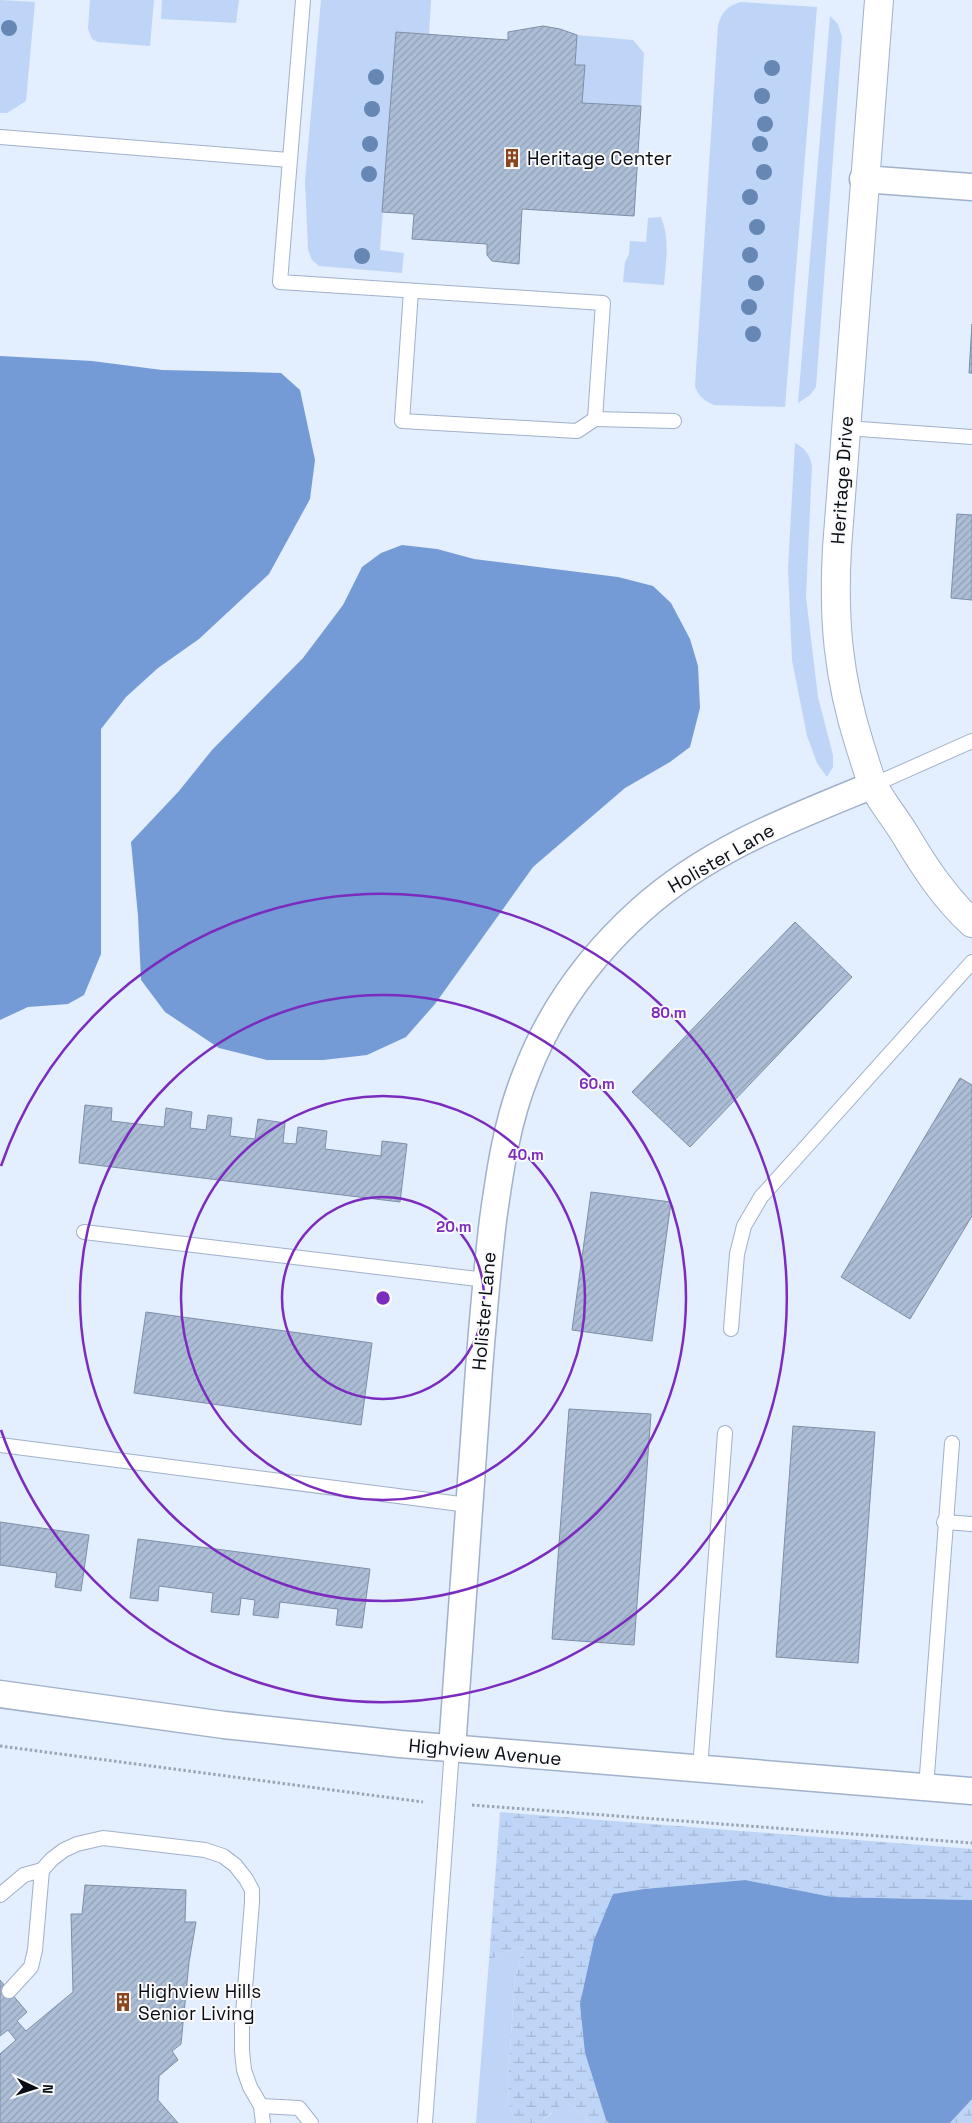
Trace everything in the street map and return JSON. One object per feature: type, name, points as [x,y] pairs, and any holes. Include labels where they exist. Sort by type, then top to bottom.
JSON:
[{"type":"street","name":"Heritage Drive","points":[[879,0],[864,179],[834,599],[837,640],[842,680],[851,716],[873,785],[928,872],[947,897],[972,923]]},
{"type":"street","points":[[864,179],[972,187]]},
{"type":"street","name":"Holister Lane","points":[[452,1749],[468,1505],[486,1280],[502,1156],[512,1114],[539,1043],[557,1008],[580,975],[640,911],[688,872],[737,844],[789,818],[873,785]]},
{"type":"street","name":"Highview Avenue","points":[[0,1694],[224,1725],[452,1749],[972,1791]]},
{"type":"lane","points":[[303,0],[280,282],[603,303],[595,419]]},
{"type":"lane","points":[[0,137],[289,160]]},
{"type":"lane","points":[[411,291],[402,421],[578,432],[595,419],[674,421]]},
{"type":"lane","points":[[846,428],[972,437]]},
{"type":"lane","points":[[873,785],[972,740]]},
{"type":"lane","points":[[731,1329],[737,1254],[744,1226],[761,1197],[972,962]]},
{"type":"lane","points":[[84,1232],[486,1280]]},
{"type":"lane","points":[[700,1769],[725,1433]]},
{"type":"lane","points":[[926,1788],[944,1522],[952,1442]]},
{"type":"lane","points":[[0,1445],[468,1505]]},
{"type":"lane","points":[[944,1522],[972,1524]]},
{"type":"lane","points":[[426,2123],[452,1749]]},
{"type":"lane","points":[[0,1895],[24,1875],[42,1870],[52,1859],[70,1847],[103,1838],[205,1850],[223,1856],[235,1865],[252,1890],[242,2026],[242,2051],[244,2070],[250,2087],[261,2106],[263,2123]]},
{"type":"lane","points":[[10,1991],[31,1967],[38,1924],[42,1870]]},
{"type":"lane","points":[[261,2106],[299,2108],[311,2123]]},
{"type":"path","points":[[0,1746],[386,1798],[972,1843]]},
{"type":"green space","points":[[0,0],[35,2],[26,101],[7,113],[0,113]]},
{"type":"green space","points":[[90,0],[154,0],[150,46],[98,42],[92,39],[88,29]]},
{"type":"green space","points":[[162,0],[239,0],[236,23],[161,19]]},
{"type":"green space","points":[[321,0],[431,0],[429,34],[396,32],[380,250],[404,253],[402,273],[319,266],[312,260],[308,250],[305,181]]},
{"type":"green space","points":[[741,2],[817,7],[785,407],[714,405],[702,398],[695,386],[718,25],[721,16],[726,10],[732,5]]},
{"type":"green space","points":[[830,16],[838,24],[842,37],[816,387],[810,395],[798,403]]},
{"type":"green space","points":[[577,35],[633,40],[644,53],[641,106],[582,103],[585,66],[575,65]]},
{"type":"green space","points":[[661,217],[666,234],[664,285],[623,282],[630,241],[646,242],[648,218]]},
{"type":"green space","points":[[795,443],[807,453],[812,466],[806,597],[818,697],[833,755],[833,767],[827,777],[817,763],[807,736],[792,660],[788,568]]},
{"type":"green space","points":[[500,1812],[972,1849],[972,1900],[832,1897],[744,1880],[644,1889],[613,1894],[585,2053],[606,2120],[609,2123],[592,2123],[561,2097],[559,2107],[538,2123],[516,2123],[509,2105],[508,2080],[515,1978],[523,1947],[515,1948],[489,1960]]},
{"type":"green space","points":[[523,1947],[515,1978],[508,2080],[509,2105],[516,2123],[476,2123],[489,1960],[515,1948]]},
{"type":"green space","points":[[561,2097],[592,2123],[538,2123],[551,2114]]},
{"type":"green space","points":[[972,2099],[972,2123],[950,2123]]},
{"type":"water","points":[[0,356],[92,361],[162,370],[281,373],[300,390],[315,460],[310,499],[269,574],[199,639],[158,668],[126,697],[101,729],[101,954],[84,995],[68,1004],[28,1007],[0,1020]]},
{"type":"water","points":[[402,545],[437,549],[474,559],[618,577],[653,586],[671,603],[690,639],[698,666],[700,708],[690,747],[670,762],[625,788],[533,867],[435,1004],[406,1037],[367,1055],[323,1060],[267,1060],[219,1048],[165,1012],[141,980],[138,916],[131,842],[179,791],[212,750],[303,658],[343,605],[362,567],[381,553]]},
{"type":"water","points":[[745,1880],[832,1897],[972,1900],[972,2099],[950,2123],[609,2123],[606,2120],[585,2053],[580,2004],[594,1940],[613,1894],[644,1889]]},
{"type":"building","name":"Heritage Center","points":[[543,26],[577,35],[575,65],[585,65],[582,103],[641,106],[634,216],[522,209],[519,264],[492,261],[487,255],[487,244],[412,239],[414,214],[382,212],[396,32],[508,40],[508,32]]},
{"type":"building","points":[[972,324],[972,373],[969,373]]},
{"type":"building","points":[[957,514],[972,515],[972,600],[951,598]]},
{"type":"building","points":[[795,922],[852,977],[690,1147],[632,1092]]},
{"type":"building","points":[[960,1078],[972,1085],[972,1216],[910,1319],[841,1277]]},
{"type":"building","points":[[85,1105],[112,1108],[111,1121],[164,1127],[166,1108],[192,1112],[190,1128],[206,1130],[208,1115],[232,1118],[230,1136],[255,1139],[258,1119],[285,1123],[283,1143],[296,1144],[298,1127],[327,1131],[325,1149],[381,1156],[382,1141],[407,1144],[400,1202],[79,1163]]},
{"type":"building","points":[[591,1192],[671,1202],[652,1341],[572,1330]]},
{"type":"building","points":[[146,1312],[372,1343],[361,1425],[134,1393]]},
{"type":"building","points":[[569,1409],[651,1414],[634,1645],[552,1639]]},
{"type":"building","points":[[793,1426],[875,1432],[858,1663],[776,1657]]},
{"type":"building","points":[[0,1522],[89,1535],[81,1591],[55,1587],[57,1573],[0,1565]]},
{"type":"building","points":[[138,1539],[370,1569],[362,1628],[336,1625],[338,1609],[280,1602],[278,1618],[253,1615],[255,1600],[241,1598],[239,1615],[211,1612],[213,1593],[159,1586],[158,1601],[130,1598]]},
{"type":"building","name":"Highview Hills Senior Living","points":[[85,1885],[186,1890],[185,1922],[196,1922],[189,1962],[181,2044],[172,2051],[178,2060],[159,2076],[158,2100],[178,2123],[0,2123],[0,2054],[16,2040],[8,2030],[0,2036],[0,1980],[27,2012],[17,2021],[26,2031],[73,1992],[71,1914],[82,1914]]},
{"type":"place","name":"Heritage Center","points":[[512,158]]},
{"type":"place","name":"Highview Hills Senior Living","points":[[123,2002]]}]
